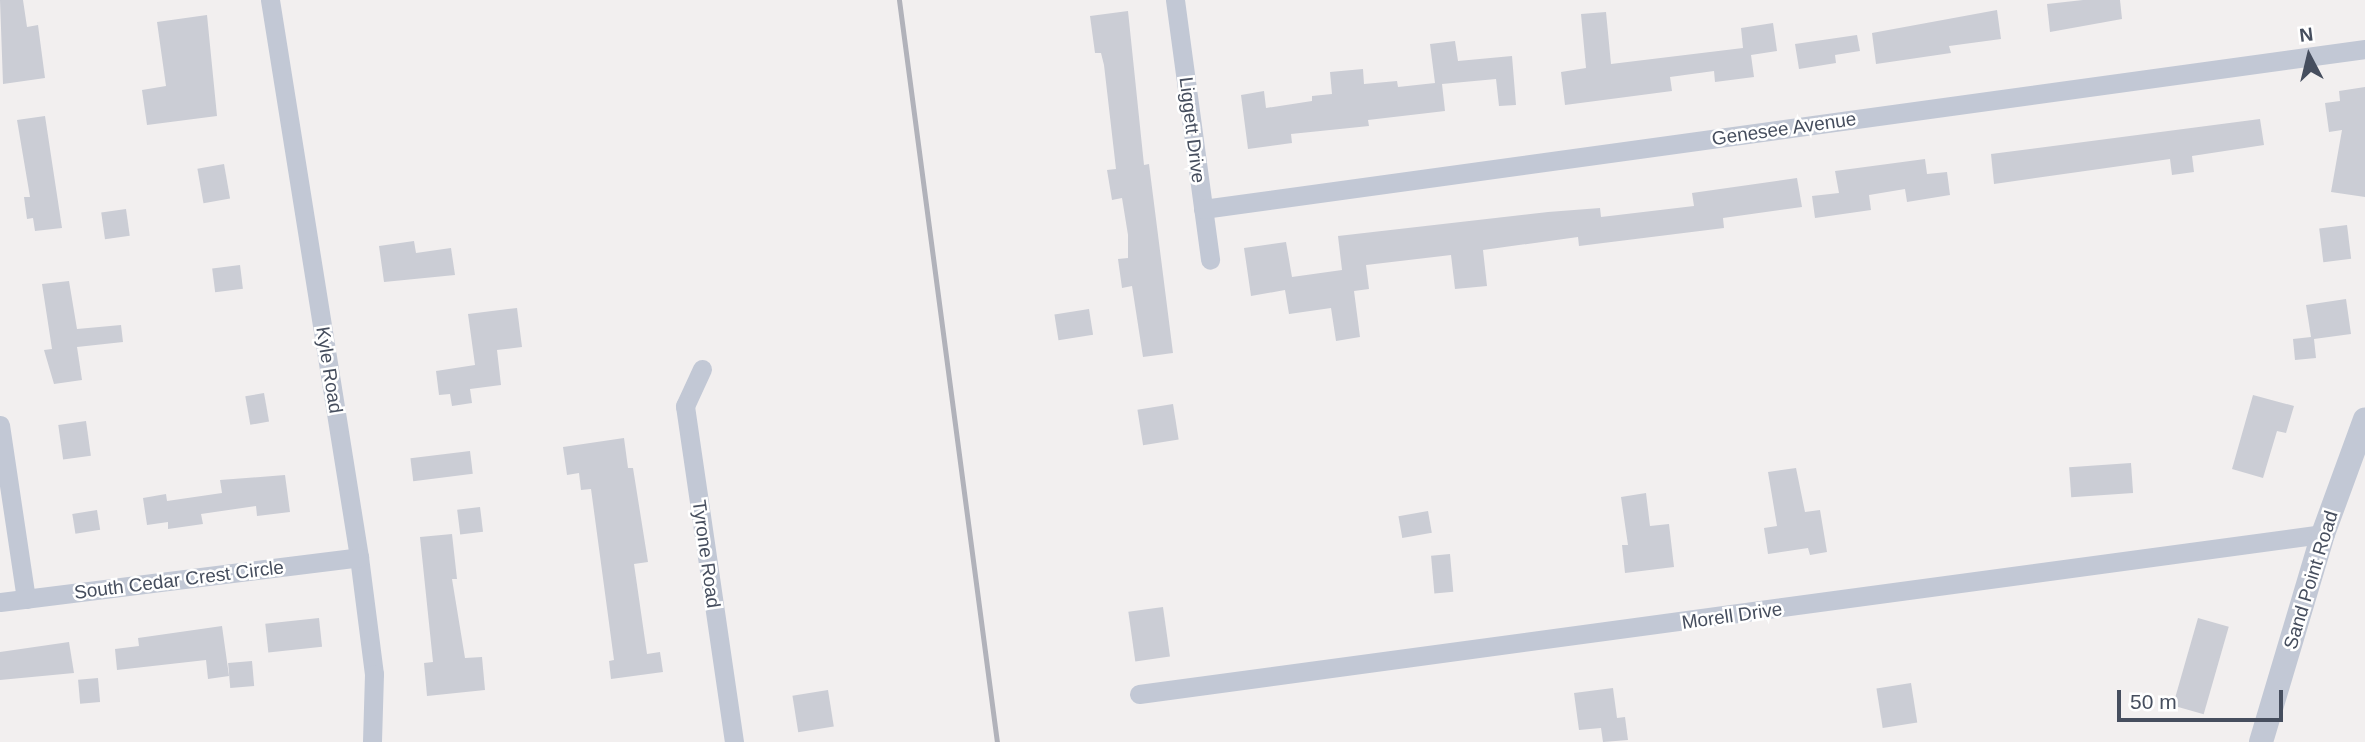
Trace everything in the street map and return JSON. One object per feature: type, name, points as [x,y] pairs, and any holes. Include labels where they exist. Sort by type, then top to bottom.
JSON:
[{"type":"street","name":"Kyle Road","points":[[270,0],[359,557],[374,674],[372,742]]},
{"type":"street","name":"Liggett Drive","points":[[1175,0],[1210,260]]},
{"type":"street","name":"Genesee Avenue","points":[[1203,209],[2365,49]]},
{"type":"street","name":"Tyrone Road","points":[[702,369],[685,406],[734,742]]},
{"type":"street","name":"Sand Point Road","points":[[2261,742],[2323,534],[2365,418]]},
{"type":"street","points":[[0,425],[26,599]]},
{"type":"street","name":"Morell Drive","points":[[1139,694],[2323,534]]},
{"type":"street","name":"South Cedar Crest Circle","points":[[0,602],[359,557]]},
{"type":"building","points":[[0,0],[23,0],[27,27],[38,25],[45,78],[3,84]]},
{"type":"building","points":[[2120,0],[2122,19],[2050,32],[2047,4]]},
{"type":"building","points":[[1997,10],[2001,39],[1949,46],[1951,53],[1876,64],[1872,33]]},
{"type":"building","points":[[1128,11],[1144,165],[1149,164],[1173,353],[1143,357],[1132,286],[1122,288],[1118,259],[1128,258],[1128,235],[1122,198],[1112,200],[1107,170],[1116,169],[1104,65],[1101,53],[1095,53],[1090,16]]},
{"type":"building","points":[[1606,12],[1611,64],[1743,48],[1741,28],[1773,23],[1777,51],[1751,55],[1754,77],[1715,82],[1714,71],[1670,77],[1672,91],[1565,105],[1561,72],[1586,68],[1581,14]]},
{"type":"building","points":[[207,15],[217,116],[147,125],[142,90],[166,86],[157,22]]},
{"type":"building","points":[[1857,35],[1860,51],[1835,55],[1836,63],[1799,69],[1795,44]]},
{"type":"building","points":[[1455,41],[1458,61],[1512,56],[1516,105],[1499,106],[1496,79],[1442,84],[1445,111],[1368,120],[1369,126],[1291,134],[1292,143],[1248,149],[1241,95],[1264,91],[1266,108],[1312,101],[1312,96],[1332,94],[1330,72],[1363,69],[1364,84],[1397,81],[1398,87],[1435,83],[1430,44]]},
{"type":"building","points":[[2365,87],[2365,197],[2331,192],[2342,130],[2329,132],[2325,103],[2340,101],[2339,91]]},
{"type":"building","points":[[45,116],[62,228],[35,231],[33,218],[27,219],[24,197],[30,197],[17,120]]},
{"type":"building","points":[[2260,119],[2264,145],[2192,156],[2194,172],[2172,175],[2170,159],[1994,184],[1991,154]]},
{"type":"building","points":[[1925,159],[1927,174],[1947,172],[1950,195],[1907,202],[1905,189],[1869,195],[1871,210],[1815,218],[1812,196],[1839,193],[1835,171]]},
{"type":"building","points":[[224,164],[230,198],[203,203],[197,169]]},
{"type":"building","points":[[1797,178],[1802,207],[1723,218],[1724,228],[1579,246],[1578,237],[1483,250],[1487,286],[1455,289],[1451,255],[1366,265],[1369,289],[1354,291],[1360,337],[1336,341],[1331,308],[1289,314],[1285,290],[1251,296],[1244,248],[1286,242],[1292,277],[1342,270],[1338,236],[1548,212],[1600,208],[1601,217],[1694,206],[1692,193]]},
{"type":"building","points":[[126,209],[130,236],[105,239],[101,212]]},
{"type":"building","points":[[2347,225],[2351,259],[2323,262],[2319,228]]},
{"type":"building","points":[[414,241],[416,253],[451,248],[455,275],[384,282],[379,246]]},
{"type":"building","points":[[240,265],[243,289],[215,292],[212,268]]},
{"type":"building","points":[[69,281],[77,329],[121,325],[123,342],[77,347],[82,380],[54,384],[44,350],[52,349],[42,284]]},
{"type":"building","points":[[2346,299],[2351,334],[2314,339],[2316,358],[2295,360],[2293,339],[2311,337],[2306,305]]},
{"type":"building","points":[[517,308],[522,347],[497,350],[501,385],[470,389],[472,403],[452,406],[450,394],[439,395],[436,371],[475,365],[468,314]]},
{"type":"building","points":[[1089,309],[1093,335],[1058,340],[1054,314]]},
{"type":"building","points":[[264,393],[269,422],[250,425],[245,396]]},
{"type":"building","points":[[2253,395],[2294,406],[2286,433],[2277,431],[2263,478],[2232,469]]},
{"type":"building","points":[[1173,404],[1179,440],[1143,445],[1137,410]]},
{"type":"building","points":[[86,421],[91,456],[63,460],[58,425]]},
{"type":"building","points":[[624,438],[628,468],[633,468],[648,562],[634,564],[647,654],[660,652],[663,672],[611,679],[609,661],[614,660],[591,489],[581,490],[579,473],[567,475],[563,447]]},
{"type":"building","points":[[470,451],[473,474],[413,481],[410,458]]},
{"type":"building","points":[[2131,463],[2133,493],[2071,497],[2069,467]]},
{"type":"building","points":[[1796,468],[1805,512],[1820,510],[1827,552],[1810,555],[1808,548],[1768,554],[1764,528],[1777,526],[1768,472]]},
{"type":"building","points":[[285,475],[290,512],[257,516],[256,506],[201,514],[203,524],[168,529],[168,522],[147,525],[143,498],[166,494],[167,501],[222,493],[220,480]]},
{"type":"building","points":[[1646,493],[1650,526],[1669,524],[1674,567],[1625,573],[1622,545],[1628,545],[1621,497]]},
{"type":"building","points":[[480,507],[483,532],[460,535],[457,510]]},
{"type":"building","points":[[97,510],[100,530],[75,534],[72,514]]},
{"type":"building","points":[[1428,511],[1432,533],[1402,538],[1398,516]]},
{"type":"building","points":[[452,534],[457,579],[452,579],[465,658],[482,657],[485,690],[427,696],[424,663],[433,662],[420,537]]},
{"type":"building","points":[[1450,554],[1453,592],[1434,594],[1431,556]]},
{"type":"building","points":[[1163,607],[1170,657],[1135,661],[1128,612]]},
{"type":"building","points":[[319,618],[322,647],[268,652],[265,624]]},
{"type":"building","points":[[2198,618],[2229,627],[2204,714],[2173,705]]},
{"type":"building","points":[[222,626],[229,676],[208,679],[206,660],[117,670],[115,649],[139,646],[138,638]]},
{"type":"building","points":[[69,642],[74,673],[0,680],[0,652]]},
{"type":"building","points":[[252,661],[254,686],[230,688],[228,663]]},
{"type":"building","points":[[98,678],[100,702],[80,704],[78,680]]},
{"type":"building","points":[[1911,683],[1917,723],[1883,728],[1876,688]]},
{"type":"building","points":[[1613,688],[1617,718],[1625,717],[1628,740],[1603,742],[1601,728],[1579,730],[1574,693]]},
{"type":"building","points":[[828,690],[834,727],[798,732],[792,696]]},
{"type":"railway","points":[[899,0],[997,742]]}]
